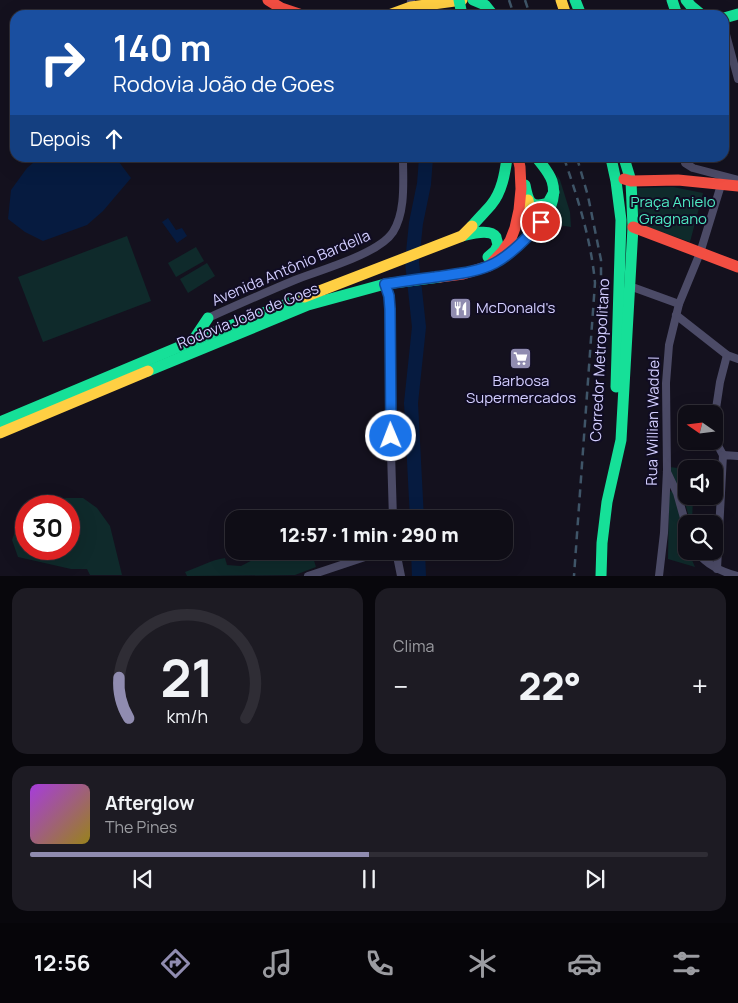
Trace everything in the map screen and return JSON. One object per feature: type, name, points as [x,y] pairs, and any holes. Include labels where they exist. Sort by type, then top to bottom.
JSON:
[{"type":"main road","points":[[268,0],[287,10]]},
{"type":"main road","points":[[412,7],[461,0]]},
{"type":"main road","points":[[472,0],[486,5],[490,10]]},
{"type":"main road","points":[[686,0],[696,10]]},
{"type":"main road","points":[[462,236],[493,203],[505,173],[506,162]]},
{"type":"main road","points":[[519,162],[534,231]]},
{"type":"main road","points":[[489,266],[510,241],[515,228],[521,190],[519,162]]},
{"type":"main road","points":[[489,266],[514,249],[534,231],[551,206],[554,192],[551,180],[540,162]]},
{"type":"main road","name":"Corredor Metropolitano","points":[[593,576],[596,533],[601,497],[612,446],[615,407],[621,220],[619,195],[612,162]]},
{"type":"main road","points":[[601,576],[602,543],[607,502],[621,440],[633,227],[631,181],[625,162]]},
{"type":"main road","points":[[616,176],[631,181],[678,180],[738,186]]},
{"type":"main road","points":[[528,200],[534,205],[539,206],[548,203],[554,192]]},
{"type":"main road","points":[[633,227],[738,267]]},
{"type":"main road","points":[[462,236],[492,232],[496,238],[498,245],[495,251],[475,270]]},
{"type":"main road","name":"Rodovia João de Goes","points":[[0,422],[217,331],[462,236]]},
{"type":"main road","points":[[385,284],[384,270],[393,262]]},
{"type":"main road","name":"Rodovia João de Goes","points":[[0,433],[308,305],[385,284],[463,274],[489,266]]},
{"type":"main road","points":[[212,316],[217,331]]},
{"type":"main road","points":[[192,342],[212,316]]},
{"type":"street","points":[[729,46],[738,79]]},
{"type":"street","name":"Avenida Antônio Bardella","points":[[212,316],[349,260],[383,243],[392,233],[398,222],[402,204],[403,162]]},
{"type":"street","points":[[685,162],[693,168],[738,180]]},
{"type":"street","name":"Rua Willian Waddel","points":[[659,576],[664,533],[669,345],[678,304],[700,253],[720,185]]},
{"type":"street","points":[[385,284],[389,296],[390,309],[393,510]]},
{"type":"street","points":[[635,288],[678,304]]},
{"type":"street","points":[[676,315],[727,354],[738,359]]},
{"type":"street","points":[[717,405],[727,354]]},
{"type":"street","points":[[717,569],[723,456],[720,450]]},
{"type":"street","points":[[723,456],[738,456]]},
{"type":"street","points":[[666,470],[677,493],[683,515]]},
{"type":"street","points":[[308,576],[356,560]]},
{"type":"street","points":[[398,560],[401,576]]},
{"type":"street","points":[[704,560],[717,569],[737,576]]},
{"type":"green space","points":[[557,175],[570,212],[571,227],[545,223],[558,195]]},
{"type":"green space","name":"Praça Anielo Gragnano","points":[[673,187],[703,193],[690,242],[636,223],[637,188]]},
{"type":"green space","points":[[127,236],[151,301],[43,342],[18,277]]},
{"type":"green space","points":[[196,247],[204,261],[176,277],[168,263]]},
{"type":"green space","points":[[207,263],[215,276],[188,293],[180,279]]},
{"type":"green space","points":[[669,467],[678,468],[678,487]]},
{"type":"green space","points":[[669,492],[675,493],[680,515],[678,515],[678,560],[692,560],[695,567],[668,559]]},
{"type":"green space","points":[[80,498],[83,498],[97,508],[110,526],[122,575],[90,575],[87,569],[71,569],[31,560],[80,560]]},
{"type":"green space","points":[[686,505],[693,505],[692,515],[688,515]]},
{"type":"green space","points":[[15,531],[15,548],[12,540]]},
{"type":"green space","points":[[225,558],[227,565],[241,566],[253,560],[314,560],[316,567],[295,575],[187,576],[185,572]]},
{"type":"water","points":[[34,162],[119,162],[131,178],[103,211],[87,225],[43,241],[25,232],[8,219],[11,190],[27,168]]},
{"type":"water","points":[[168,218],[176,230],[182,228],[187,236],[177,243],[162,222]]},
{"type":"waterway","points":[[417,510],[411,403],[419,327],[412,262],[426,162]]},
{"type":"waterway","points":[[418,560],[419,576]]},
{"type":"railway","points":[[509,0],[512,10]]},
{"type":"railway","points":[[525,0],[528,10]]},
{"type":"railway","points":[[565,162],[587,235],[595,283],[574,576]]},
{"type":"railway","points":[[578,162],[588,196],[601,260],[601,314],[596,366]]},
{"type":"traffic: fast","points":[[459,0],[461,10]]},
{"type":"traffic: fast","points":[[473,0],[485,5],[489,10]]},
{"type":"traffic: fast","points":[[575,0],[579,10]]},
{"type":"traffic: fast","points":[[672,0],[675,10]]},
{"type":"traffic: fast","points":[[686,0],[696,10]]},
{"type":"traffic: fast","points":[[729,17],[738,14]]},
{"type":"traffic: fast","points":[[472,226],[495,200],[504,176],[506,162]]},
{"type":"traffic: fast","points":[[499,260],[529,236],[546,216],[551,205],[554,193],[552,181],[540,162]]},
{"type":"traffic: fast","points":[[612,162],[621,220],[616,387]]},
{"type":"traffic: fast","points":[[601,576],[602,543],[607,502],[621,440],[633,227],[631,181],[625,162]]},
{"type":"traffic: fast","points":[[525,185],[529,199],[537,205],[548,203],[554,192]]},
{"type":"traffic: fast","points":[[462,236],[480,232],[493,234],[498,245],[495,251],[488,257]]},
{"type":"traffic: fast","points":[[148,371],[308,305],[385,284],[440,277]]},
{"type":"traffic: fast","points":[[0,422],[217,331],[304,297]]},
{"type":"traffic: fast","points":[[192,342],[208,318]]},
{"type":"traffic: slow","points":[[403,10],[411,7],[462,0]]},
{"type":"traffic: slow","points":[[561,0],[564,10]]},
{"type":"traffic: slow","points":[[528,200],[534,231]]},
{"type":"traffic: slow","points":[[304,297],[462,236],[472,226]]},
{"type":"traffic: slow","points":[[0,433],[148,371]]},
{"type":"traffic: jam","points":[[268,0],[287,10]]},
{"type":"traffic: jam","points":[[440,277],[463,274],[489,266],[510,241],[519,210],[521,189],[519,162]]},
{"type":"traffic: jam","points":[[624,179],[631,181],[678,180],[738,186]]},
{"type":"traffic: jam","points":[[633,227],[738,267]]},
{"type":"place","name":"McDonald's","points":[[460,308]]},
{"type":"place","name":"Barbosa Supermercados","points":[[521,358]]},
{"type":"route","points":[[391,436],[390,309],[389,296],[385,284],[463,274],[489,266],[514,249],[541,222]]}]
